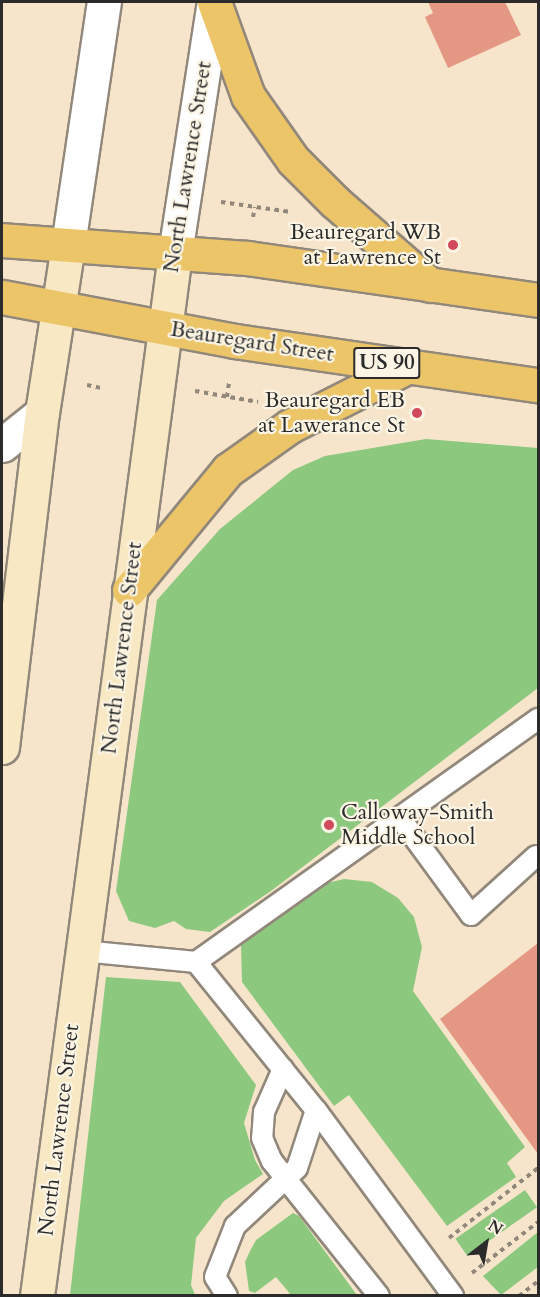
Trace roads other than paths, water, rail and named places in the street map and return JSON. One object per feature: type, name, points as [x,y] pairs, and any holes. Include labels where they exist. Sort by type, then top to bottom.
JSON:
[{"type":"main road","points":[[214,2],[248,96],[293,160],[335,202],[430,285]]},
{"type":"main road","points":[[2,240],[247,258],[538,300]]},
{"type":"main road","name":"Beauregard Street","points":[[2,297],[165,328],[538,385]]},
{"type":"main road","points":[[129,590],[228,470],[290,426],[409,366]]},
{"type":"street","points":[[2,747],[7,661],[104,2]]},
{"type":"street","name":"North Lawrence Street","points":[[37,1296],[175,253],[214,2]]},
{"type":"street","points":[[2,445],[42,413]]},
{"type":"lane","points":[[82,951],[196,962],[538,719]]},
{"type":"lane","points":[[400,818],[471,915],[536,856]]},
{"type":"lane","points":[[196,962],[316,1110],[453,1296]]},
{"type":"lane","points":[[283,1069],[264,1112],[262,1138],[272,1161],[379,1296]]},
{"type":"lane","points":[[227,1296],[215,1277],[235,1226],[297,1168],[316,1110]]},
{"type":"place","name":"Beauregard WB at Lawrence St","points":[[453,245]]},
{"type":"place","name":"Beauregard EB at Lawerance St","points":[[417,413]]},
{"type":"place","name":"Calloway-Smith Middle School","points":[[329,825]]}]
